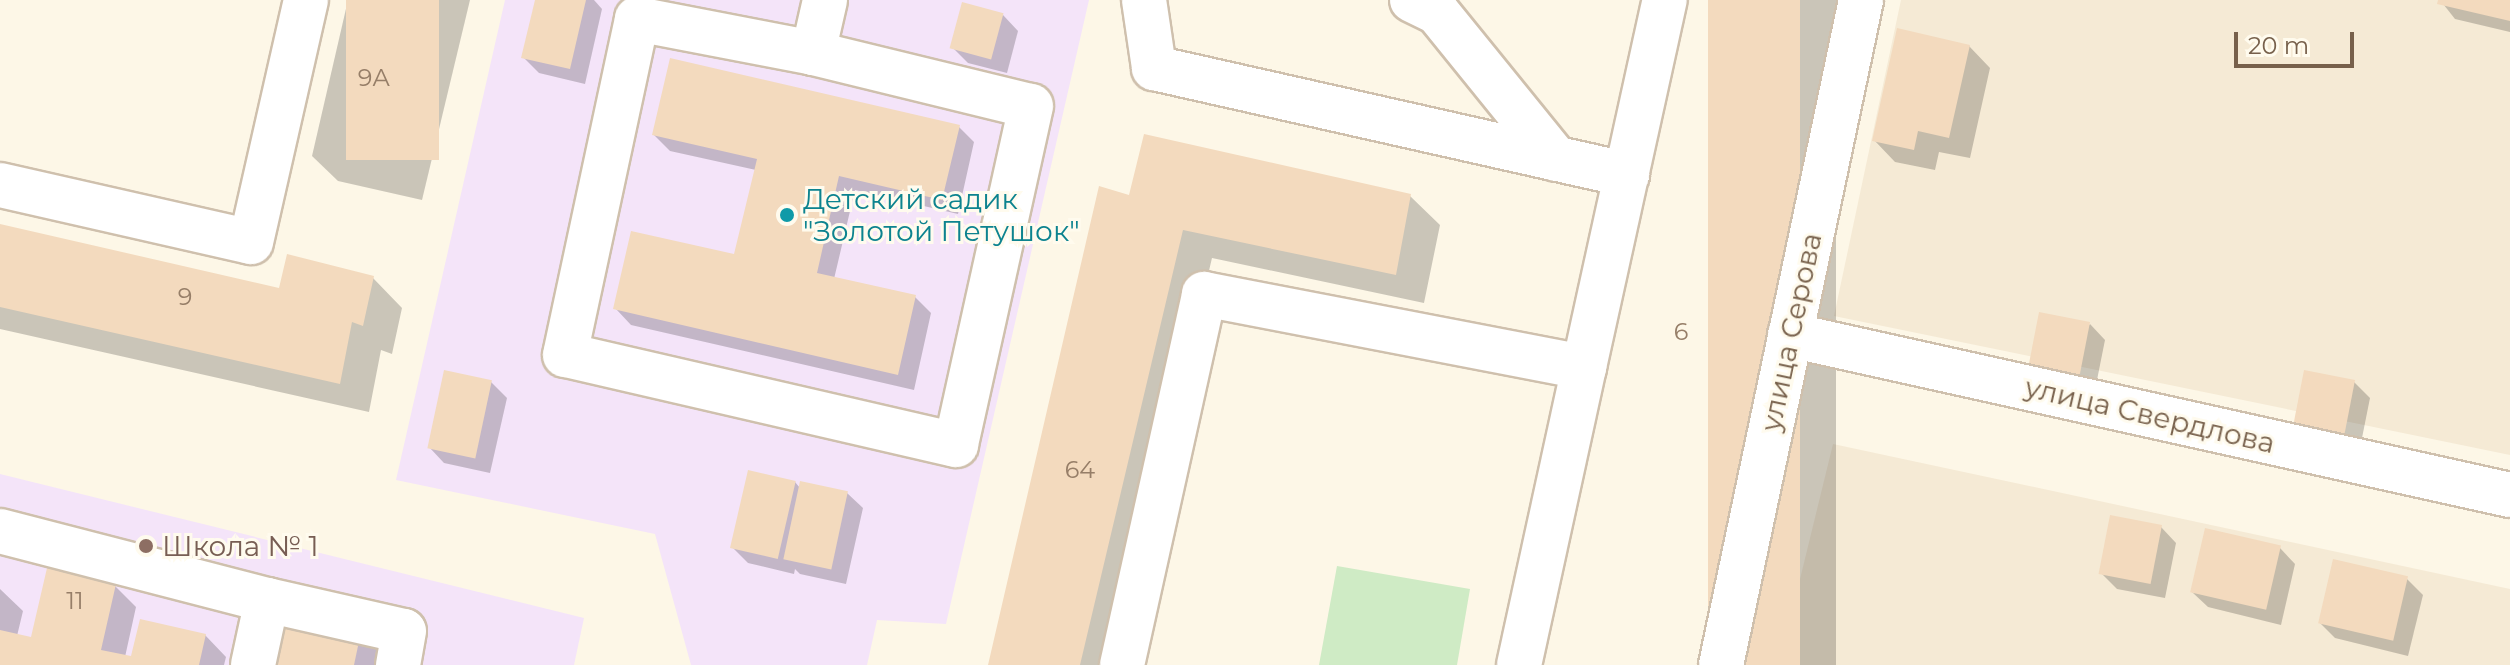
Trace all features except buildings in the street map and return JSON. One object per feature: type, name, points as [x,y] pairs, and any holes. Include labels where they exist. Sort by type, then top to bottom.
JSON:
[{"type":"street","points":[[0,185],[251,242],[306,0]]},
{"type":"street","points":[[813,53],[825,0]]},
{"type":"street","points":[[1144,0],[1154,68],[1627,175]]},
{"type":"street","points":[[1412,0],[1437,12],[1556,159]]},
{"type":"street","points":[[1519,665],[1665,0]]},
{"type":"street","name":"улица Серова","points":[[1721,665],[1861,0]]},
{"type":"street","points":[[637,19],[813,53],[1031,106],[956,445],[565,355],[637,19]]},
{"type":"street","points":[[1122,665],[1204,294],[1584,367]]},
{"type":"street","name":"улица Свердлова","points":[[1790,335],[2510,495]]},
{"type":"street","points":[[0,531],[267,600],[404,631],[398,665]]},
{"type":"street","points":[[253,665],[267,600]]},
{"type":"shaded area","points":[[505,0],[1089,0],[946,624],[877,620],[867,665],[691,665],[655,534],[396,480]]},
{"type":"shaded area","points":[[1901,0],[2510,0],[2510,455],[1834,316]]},
{"type":"shaded area","points":[[1833,444],[2510,589],[2510,665],[1779,665]]},
{"type":"shaded area","name":"Школа № 1","points":[[0,474],[584,618],[574,665],[0,665]]},
{"type":"green space","points":[[1337,566],[1470,589],[1457,665],[1319,665]]},
{"type":"place","name":"Детский садик \"Золотой Петушок\"","points":[[787,215]]},
{"type":"place","name":"Школа № 1","points":[[146,546]]}]
